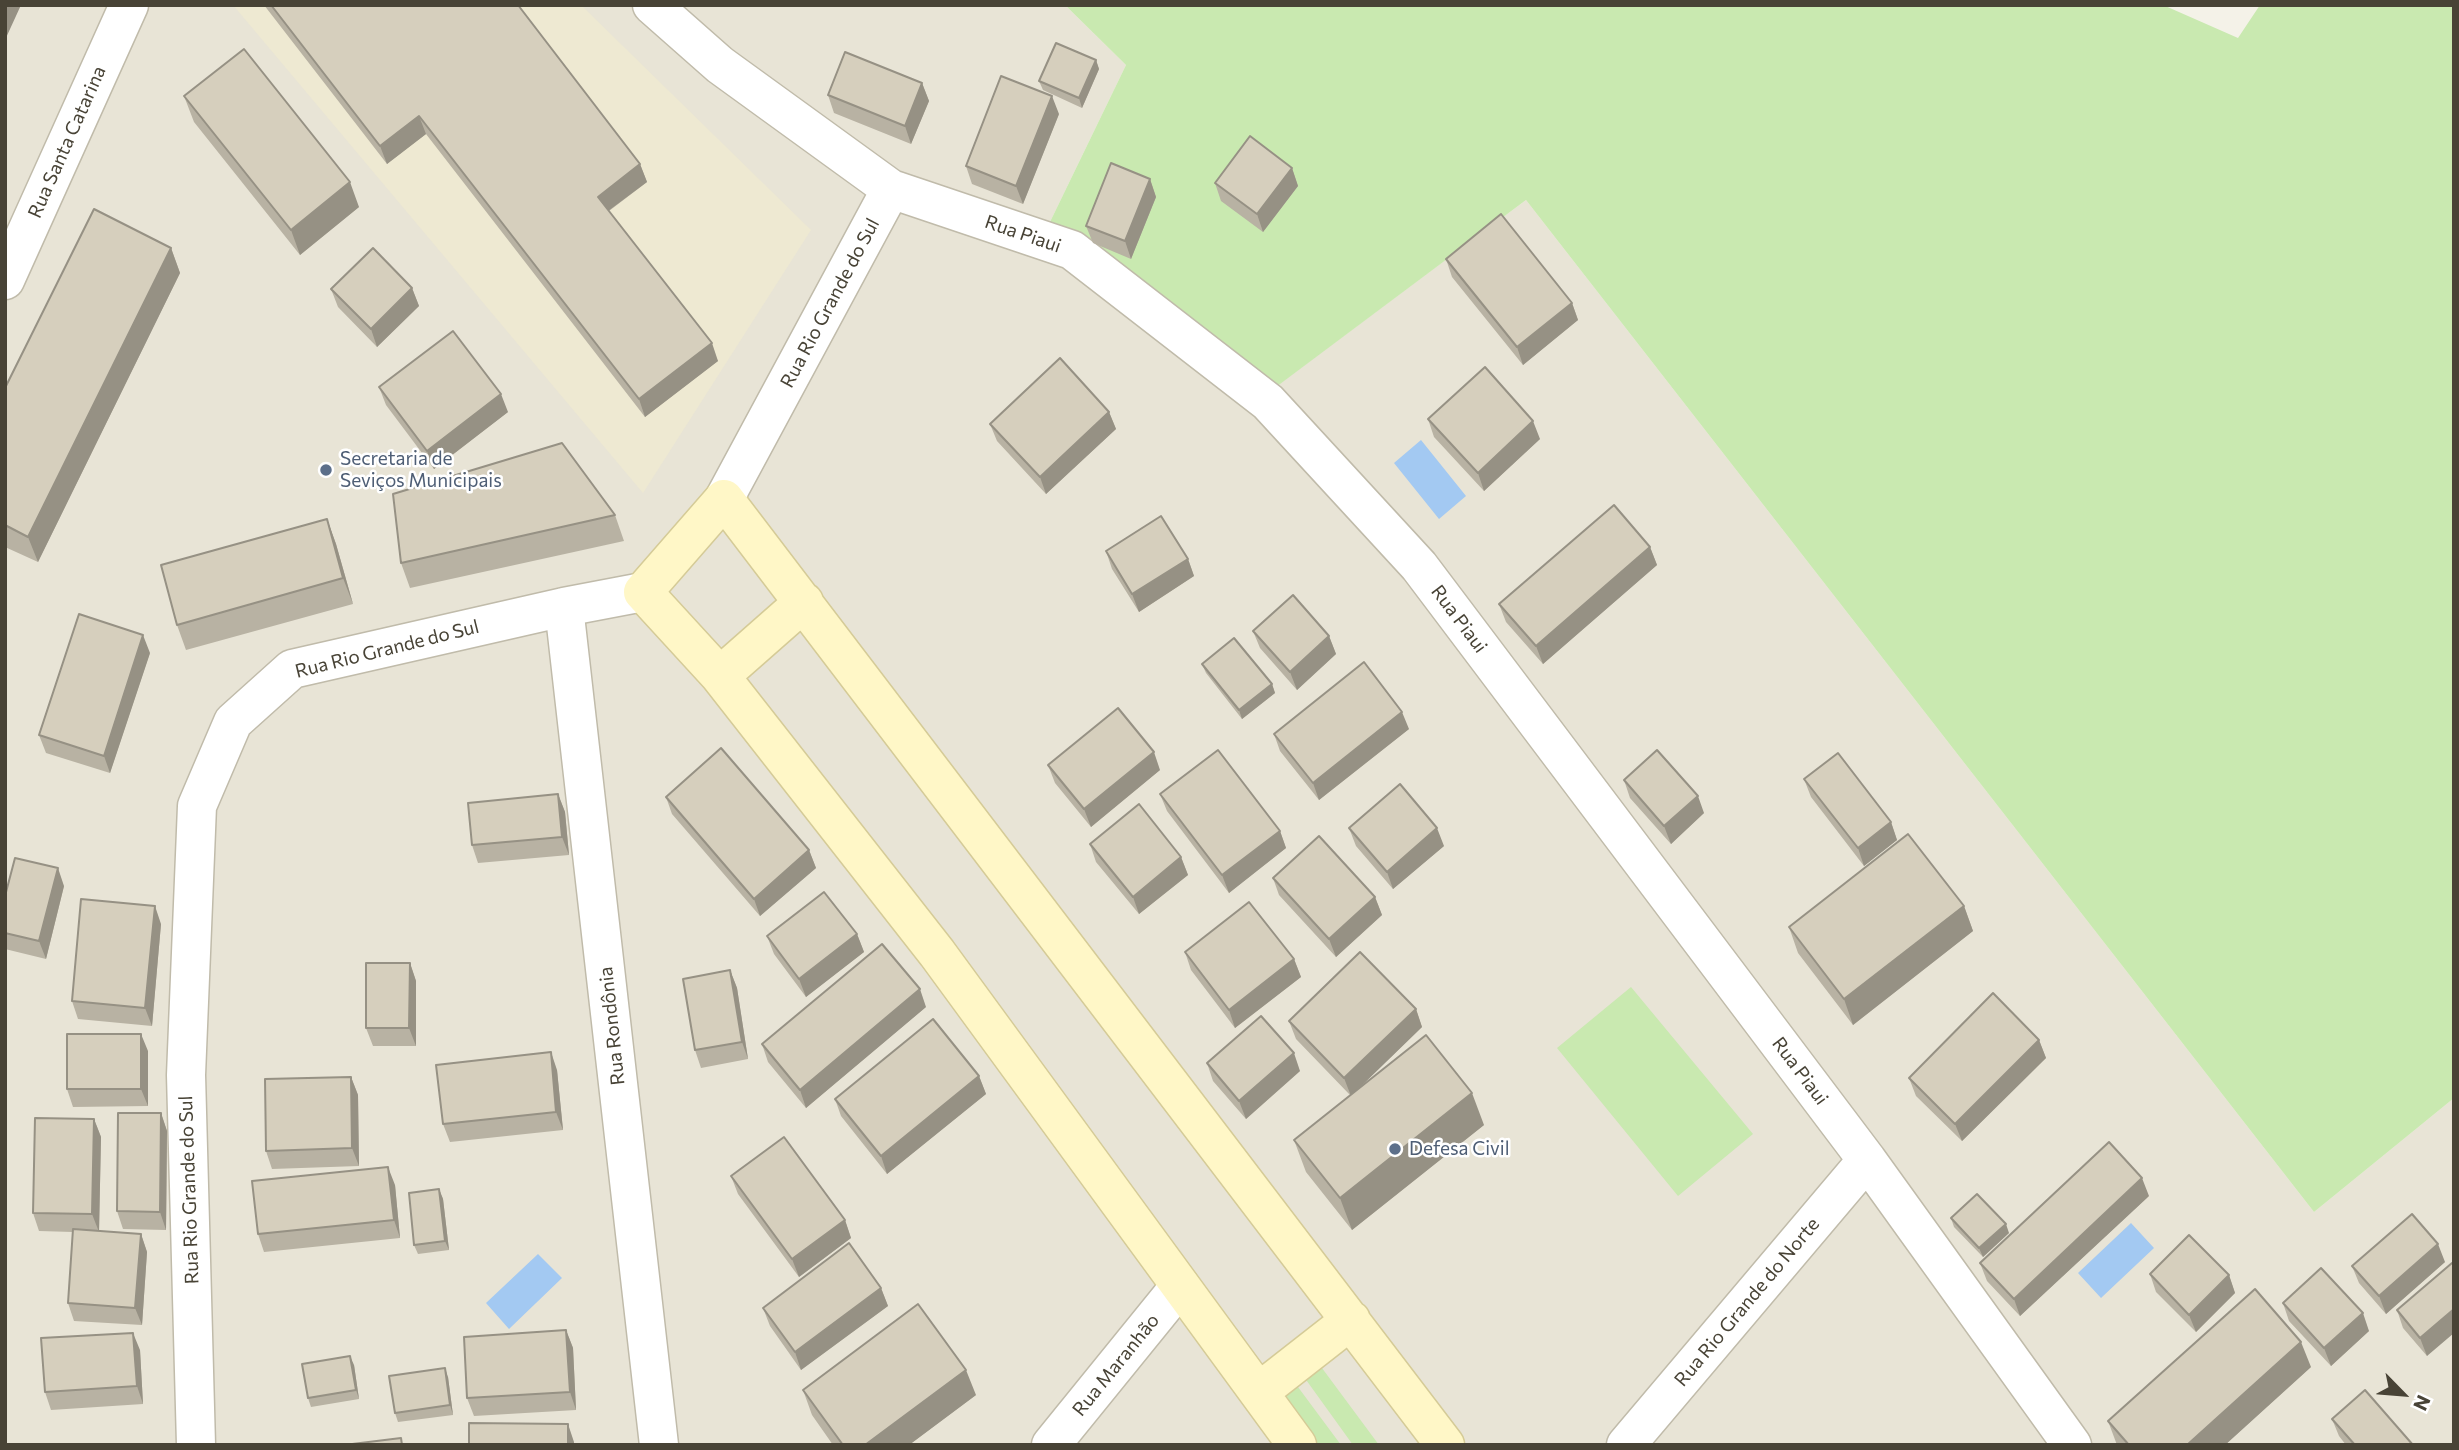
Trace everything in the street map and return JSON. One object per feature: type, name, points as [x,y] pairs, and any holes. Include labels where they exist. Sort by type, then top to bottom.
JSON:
[{"type":"street","name":"Rua Santa Catarina","points":[[5,280],[129,5]]},
{"type":"street","name":"Rua Piaui","points":[[652,5],[720,65],[891,189],[1072,250],[1268,402],[1419,566],[1867,1160],[2072,1445]]},
{"type":"street","name":"Rua Rio Grande do Sul","points":[[196,1445],[186,1075],[197,806],[233,722],[292,669],[564,607],[643,592],[724,499],[891,189]]},
{"type":"street","points":[[724,499],[1445,1445]]},
{"type":"street","points":[[643,592],[720,676],[937,954],[1297,1445]]},
{"type":"street","points":[[720,676],[804,602]]},
{"type":"street","name":"Rua Rondônia","points":[[564,607],[659,1445]]},
{"type":"street","name":"Rua Rio Grande do Norte","points":[[1626,1445],[1867,1160]]},
{"type":"street","name":"Rua Maranhão","points":[[1051,1445],[1180,1286]]},
{"type":"street","points":[[1259,1392],[1351,1320]]},
{"type":"shaded area","points":[[5,5],[1065,5],[1126,65],[1049,224],[1275,387],[1526,200],[2314,1212],[2454,1098],[2454,1445],[5,1445]]},
{"type":"shaded area","points":[[233,5],[581,5],[811,230],[643,493]]},
{"type":"green space","points":[[1065,5],[2163,5],[2238,38],[2260,5],[2454,5],[2454,1098],[2314,1212],[1526,200],[1276,387],[1049,224],[1126,65]]},
{"type":"green space","points":[[1631,987],[1753,1134],[1678,1196],[1557,1048]]},
{"type":"green space","points":[[1319,1364],[1379,1445],[1353,1445],[1304,1377]]},
{"type":"green space","points":[[1295,1383],[1341,1445],[1316,1445],[1281,1397]]},
{"type":"water","points":[[1421,440],[1466,496],[1439,519],[1394,463]]},
{"type":"water","points":[[2131,1223],[2154,1248],[2101,1298],[2078,1273]]},
{"type":"water","points":[[538,1254],[562,1278],[509,1329],[486,1303]]},
{"type":"building","points":[[271,5],[518,5],[640,164],[598,197],[712,343],[639,399],[419,116],[380,146]]},
{"type":"building","points":[[1056,43],[1096,60],[1079,98],[1039,81]]},
{"type":"building","points":[[244,49],[350,182],[291,230],[184,96]]},
{"type":"building","points":[[845,52],[922,83],[905,126],[828,95]]},
{"type":"building","points":[[1001,76],[1052,96],[1016,186],[966,166]]},
{"type":"building","points":[[1250,136],[1292,168],[1257,214],[1215,183]]},
{"type":"building","points":[[1111,163],[1150,179],[1125,241],[1086,226]]},
{"type":"building","points":[[94,209],[171,248],[28,537],[5,525],[5,388]]},
{"type":"building","points":[[1501,214],[1572,303],[1517,347],[1446,259]]},
{"type":"building","points":[[373,248],[412,288],[371,329],[331,289]]},
{"type":"building","points":[[453,331],[501,394],[427,451],[379,387]]},
{"type":"building","points":[[1060,358],[1109,412],[1040,477],[990,424]]},
{"type":"building","points":[[1485,367],[1533,421],[1478,473],[1428,419]]},
{"type":"building","points":[[562,443],[615,515],[401,563],[393,494]]},
{"type":"building","points":[[1614,505],[1650,547],[1536,646],[1499,604]]},
{"type":"building","points":[[1161,516],[1188,559],[1132,594],[1106,551]]},
{"type":"building","points":[[327,519],[343,578],[177,625],[161,565]]},
{"type":"building","points":[[1293,595],[1329,636],[1290,672],[1253,631]]},
{"type":"building","points":[[79,614],[143,635],[104,756],[39,735]]},
{"type":"building","points":[[1234,638],[1272,684],[1239,710],[1202,664]]},
{"type":"building","points":[[1364,662],[1402,712],[1313,783],[1274,734]]},
{"type":"building","points":[[1118,708],[1154,752],[1084,809],[1048,765]]},
{"type":"building","points":[[721,748],[809,850],[754,899],[666,797]]},
{"type":"building","points":[[1218,750],[1280,831],[1222,875],[1160,794]]},
{"type":"building","points":[[1657,750],[1698,796],[1664,826],[1624,780]]},
{"type":"building","points":[[1838,753],[1891,822],[1858,848],[1804,779]]},
{"type":"building","points":[[1400,784],[1437,828],[1387,872],[1349,828]]},
{"type":"building","points":[[558,794],[562,837],[472,845],[468,803]]},
{"type":"building","points":[[1139,804],[1181,857],[1133,897],[1090,844]]},
{"type":"building","points":[[1908,834],[1964,906],[1844,999],[1789,927]]},
{"type":"building","points":[[1319,836],[1375,897],[1329,939],[1273,878]]},
{"type":"building","points":[[15,858],[58,868],[39,941],[5,933],[5,896]]},
{"type":"building","points":[[824,892],[857,934],[799,979],[767,936]]},
{"type":"building","points":[[81,899],[155,906],[145,1008],[72,1001]]},
{"type":"building","points":[[1249,902],[1294,959],[1229,1010],[1185,952]]},
{"type":"building","points":[[882,944],[920,989],[800,1090],[762,1044]]},
{"type":"building","points":[[1360,952],[1416,1009],[1344,1078],[1289,1021]]},
{"type":"building","points":[[366,963],[410,963],[409,1028],[366,1028]]},
{"type":"building","points":[[730,970],[742,1042],[695,1050],[683,979]]},
{"type":"building","points":[[1993,993],[2039,1040],[1955,1124],[1909,1078]]},
{"type":"building","points":[[1261,1016],[1294,1053],[1239,1101],[1207,1063]]},
{"type":"building","points":[[933,1019],[979,1076],[881,1156],[835,1099]]},
{"type":"building","points":[[67,1034],[141,1034],[141,1089],[67,1089]]},
{"type":"building","points":[[1426,1035],[1472,1093],[1340,1198],[1294,1140]]},
{"type":"building","points":[[551,1052],[556,1112],[443,1124],[436,1065]]},
{"type":"building","points":[[351,1077],[352,1148],[266,1151],[265,1079]]},
{"type":"building","points":[[118,1113],[161,1113],[160,1212],[117,1211]]},
{"type":"building","points":[[35,1118],[94,1119],[92,1214],[33,1213]]},
{"type":"building","points":[[784,1137],[845,1220],[792,1259],[731,1176]]},
{"type":"building","points":[[2109,1142],[2142,1178],[2014,1299],[1980,1263]]},
{"type":"building","points":[[388,1167],[394,1220],[258,1234],[252,1181]]},
{"type":"building","points":[[439,1189],[445,1241],[414,1245],[409,1193]]},
{"type":"building","points":[[1977,1194],[2006,1224],[1979,1248],[1951,1218]]},
{"type":"building","points":[[2412,1214],[2438,1244],[2379,1296],[2352,1266]]},
{"type":"building","points":[[73,1229],[141,1234],[135,1308],[68,1303]]},
{"type":"building","points":[[2189,1235],[2229,1275],[2189,1315],[2150,1274]]},
{"type":"building","points":[[849,1243],[881,1288],[795,1352],[763,1308]]},
{"type":"building","points":[[2452,1263],[2454,1309],[2420,1338],[2397,1310]]},
{"type":"building","points":[[2321,1268],[2363,1313],[2324,1348],[2283,1303]]},
{"type":"building","points":[[2255,1289],[2301,1342],[2187,1445],[2129,1445],[2108,1421]]},
{"type":"building","points":[[918,1304],[966,1370],[865,1445],[843,1445],[803,1390]]},
{"type":"building","points":[[566,1330],[570,1392],[467,1398],[464,1337]]},
{"type":"building","points":[[133,1333],[137,1386],[45,1392],[41,1338]]},
{"type":"building","points":[[350,1356],[356,1390],[308,1398],[302,1364]]},
{"type":"building","points":[[445,1368],[450,1405],[395,1413],[389,1376]]},
{"type":"building","points":[[2365,1390],[2413,1445],[2355,1445],[2332,1419]]},
{"type":"building","points":[[469,1423],[568,1424],[568,1445],[469,1445]]},
{"type":"building","points":[[401,1438],[402,1445],[344,1445]]},
{"type":"place","name":"Secretaria de Seviços Municipais","points":[[326,470]]},
{"type":"place","name":"Defesa Civil","points":[[1395,1149]]}]
